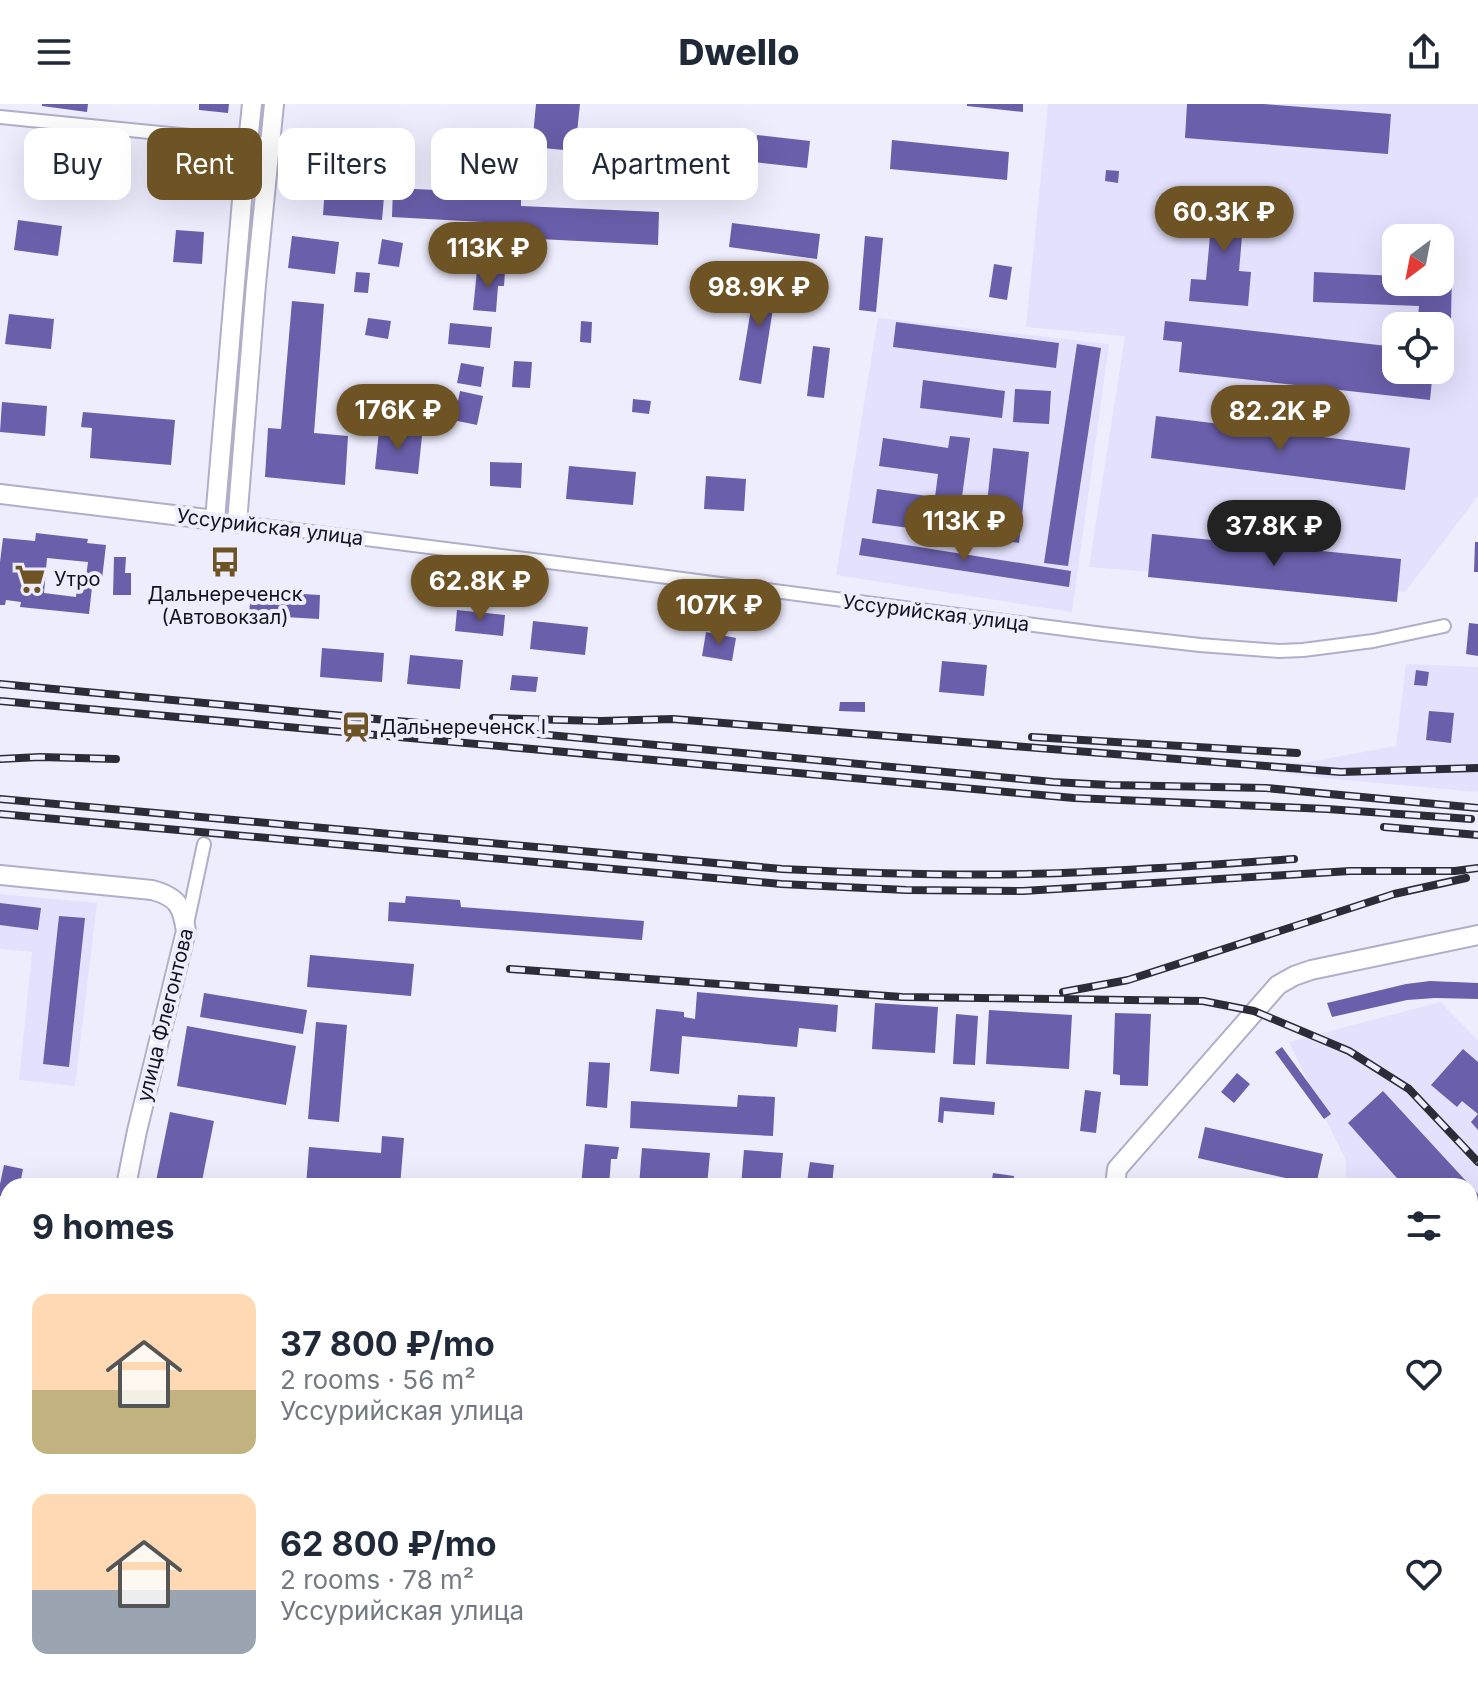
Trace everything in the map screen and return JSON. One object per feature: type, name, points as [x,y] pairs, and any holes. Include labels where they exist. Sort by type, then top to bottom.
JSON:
[{"type":"street","points":[[249,128],[252,104]]},
{"type":"street","points":[[237,523],[274,104]]},
{"type":"street","points":[[0,117],[147,132]]},
{"type":"street","points":[[262,143],[270,144]]},
{"type":"street","points":[[215,520],[243,200]]},
{"type":"street","name":"Уссурийская улица","points":[[0,494],[1200,645],[1303,650],[1373,641],[1444,626]]},
{"type":"street","name":"улица Флегонтова","points":[[128,1178],[204,844]]},
{"type":"street","points":[[0,875],[163,893],[179,905],[186,931]]},
{"type":"street","points":[[1116,1178],[1117,1169],[1278,985],[1322,967],[1478,935]]},
{"type":"shaded area","points":[[1048,104],[1478,104],[1478,496],[1405,592],[1089,567],[1125,336],[1026,327]]},
{"type":"shaded area","points":[[878,318],[1109,344],[1072,612],[836,575]]},
{"type":"shaded area","points":[[1406,664],[1478,667],[1478,792],[1261,770],[1262,762],[1303,763],[1396,746]]},
{"type":"shaded area","points":[[0,894],[97,903],[75,1086],[19,1080],[32,952],[0,949]]},
{"type":"shaded area","points":[[1440,1002],[1478,1040],[1478,1178],[1346,1178],[1346,1161],[1289,1042]]},
{"type":"green space","points":[[240,284],[249,284],[232,485],[223,484]]},
{"type":"building","points":[[42,104],[88,104],[87,112]]},
{"type":"building","points":[[199,104],[229,104],[228,113],[199,110]]},
{"type":"building","points":[[536,104],[580,104],[577,128],[563,128],[563,150],[547,148],[547,128],[534,128]]},
{"type":"building","points":[[1023,104],[1023,112],[967,106]]},
{"type":"building","points":[[1187,104],[1264,104],[1391,114],[1388,154],[1185,138]]},
{"type":"building","points":[[758,135],[810,141],[807,168],[758,162]]},
{"type":"building","points":[[892,140],[1009,152],[1007,180],[890,169]]},
{"type":"building","points":[[1106,170],[1119,171],[1118,183],[1105,181]]},
{"type":"building","points":[[415,189],[431,190],[431,200],[521,200],[521,206],[659,212],[658,245],[519,238],[520,224],[392,217],[393,200],[415,200]]},
{"type":"building","points":[[324,200],[384,200],[382,220],[323,215]]},
{"type":"building","points":[[1193,202],[1262,208],[1260,226],[1243,225],[1239,271],[1251,272],[1248,306],[1189,301],[1191,279],[1206,280],[1211,225],[1191,223]]},
{"type":"building","points":[[18,220],[62,226],[58,256],[14,250]]},
{"type":"building","points":[[732,223],[820,234],[817,259],[729,247]]},
{"type":"building","points":[[176,230],[204,232],[202,264],[173,262]]},
{"type":"building","points":[[292,236],[339,242],[335,274],[288,268]]},
{"type":"building","points":[[865,236],[883,238],[876,312],[859,310]]},
{"type":"building","points":[[382,239],[403,243],[399,267],[378,264]]},
{"type":"building","points":[[994,264],[1012,267],[1007,300],[989,297]]},
{"type":"building","points":[[477,270],[505,272],[504,286],[498,286],[496,312],[473,310]]},
{"type":"building","points":[[356,272],[370,273],[368,293],[354,292]]},
{"type":"building","points":[[1314,272],[1382,275],[1382,296],[1451,296],[1451,312],[1418,312],[1419,306],[1313,302]]},
{"type":"building","points":[[757,274],[778,277],[761,384],[739,380]]},
{"type":"building","points":[[292,301],[324,304],[314,433],[348,436],[345,485],[265,477],[268,428],[281,429]]},
{"type":"building","points":[[9,314],[54,319],[51,349],[5,344]]},
{"type":"building","points":[[368,318],[391,321],[388,339],[365,335]]},
{"type":"building","points":[[581,321],[592,322],[591,343],[580,342]]},
{"type":"building","points":[[1165,321],[1382,345],[1382,384],[1432,384],[1430,400],[1179,372],[1182,342],[1163,340]]},
{"type":"building","points":[[896,322],[1059,343],[1056,368],[893,347]]},
{"type":"building","points":[[450,323],[492,327],[490,348],[448,344]]},
{"type":"building","points":[[1077,344],[1101,348],[1068,566],[1044,563]]},
{"type":"building","points":[[813,346],[830,348],[824,398],[807,396]]},
{"type":"building","points":[[514,361],[532,362],[530,388],[512,387]]},
{"type":"building","points":[[461,363],[484,367],[481,387],[457,383]]},
{"type":"building","points":[[923,380],[1005,391],[1002,418],[920,408]]},
{"type":"building","points":[[1015,389],[1051,391],[1049,424],[1013,422]]},
{"type":"building","points":[[460,391],[483,396],[477,425],[443,418],[447,398],[458,401]]},
{"type":"building","points":[[633,399],[651,401],[649,414],[632,412]]},
{"type":"building","points":[[2,402],[47,406],[45,436],[0,432]]},
{"type":"building","points":[[83,412],[175,420],[171,465],[90,458],[92,428],[81,427]]},
{"type":"building","points":[[1156,416],[1410,448],[1405,490],[1151,458]]},
{"type":"building","points":[[379,431],[422,436],[418,474],[375,469]]},
{"type":"building","points":[[950,436],[970,438],[956,541],[931,537],[932,531],[872,523],[877,489],[935,497],[938,474],[879,466],[883,438],[948,448]]},
{"type":"building","points":[[993,448],[1029,452],[1019,543],[988,539],[989,531],[984,531]]},
{"type":"building","points":[[490,462],[522,463],[521,488],[490,486]]},
{"type":"building","points":[[569,466],[636,472],[633,505],[566,499]]},
{"type":"building","points":[[706,476],[746,479],[744,511],[704,509]]},
{"type":"building","points":[[36,533],[88,539],[87,543],[106,545],[102,579],[86,577],[88,562],[47,558],[44,593],[76,597],[77,586],[92,587],[89,614],[20,607],[21,602],[6,600],[5,605],[0,605],[3,538],[35,541]]},
{"type":"building","points":[[1152,534],[1401,559],[1397,602],[1148,577]]},
{"type":"building","points":[[862,538],[1071,571],[1069,587],[859,555]]},
{"type":"building","points":[[1475,542],[1478,542],[1478,572],[1474,572]]},
{"type":"building","points":[[114,557],[126,557],[125,573],[131,573],[131,595],[113,595]]},
{"type":"building","points":[[251,591],[320,595],[319,619],[249,615]]},
{"type":"building","points":[[457,610],[505,615],[503,636],[455,631]]},
{"type":"building","points":[[533,621],[588,627],[585,655],[530,649]]},
{"type":"building","points":[[1469,623],[1478,624],[1478,656],[1466,654]]},
{"type":"building","points":[[706,632],[736,638],[732,661],[702,656]]},
{"type":"building","points":[[322,648],[384,653],[382,682],[320,677]]},
{"type":"building","points":[[410,655],[463,660],[460,689],[407,684]]},
{"type":"building","points":[[942,661],[987,665],[984,696],[939,692]]},
{"type":"building","points":[[1416,670],[1429,672],[1427,686],[1414,685]]},
{"type":"building","points":[[512,675],[538,677],[536,692],[510,690]]},
{"type":"building","points":[[840,702],[865,702],[865,712],[839,711]]},
{"type":"building","points":[[1429,711],[1454,713],[1451,743],[1426,740]]},
{"type":"building","points":[[406,896],[460,900],[461,907],[644,921],[642,940],[388,921],[389,902],[405,903]]},
{"type":"building","points":[[0,903],[41,908],[38,930],[0,925]]},
{"type":"building","points":[[59,916],[85,918],[69,1067],[43,1064]]},
{"type":"building","points":[[310,955],[414,964],[411,996],[307,987]]},
{"type":"building","points":[[1430,981],[1478,983],[1478,999],[1407,1000],[1332,1017],[1327,1003],[1406,984]]},
{"type":"building","points":[[697,992],[838,1005],[836,1032],[799,1028],[797,1047],[682,1036],[679,1074],[650,1071],[656,1009],[684,1012],[684,1017],[695,1019]]},
{"type":"building","points":[[204,993],[307,1010],[303,1034],[200,1017]]},
{"type":"building","points":[[875,1003],[938,1007],[935,1053],[872,1049]]},
{"type":"building","points":[[989,1010],[1072,1015],[1069,1069],[986,1064]]},
{"type":"building","points":[[1115,1013],[1151,1014],[1148,1086],[1120,1085],[1120,1075],[1113,1074]]},
{"type":"building","points":[[956,1014],[978,1016],[975,1065],[953,1064]]},
{"type":"building","points":[[316,1022],[347,1025],[339,1122],[308,1119]]},
{"type":"building","points":[[187,1026],[296,1046],[286,1105],[177,1086]]},
{"type":"building","points":[[1282,1047],[1331,1114],[1324,1119],[1275,1052]]},
{"type":"building","points":[[1463,1049],[1478,1062],[1478,1114],[1462,1101],[1457,1107],[1431,1085]]},
{"type":"building","points":[[589,1062],[610,1063],[607,1108],[586,1106]]},
{"type":"building","points":[[1237,1073],[1250,1084],[1234,1103],[1221,1092]]},
{"type":"building","points":[[1085,1090],[1101,1092],[1096,1133],[1080,1131]]},
{"type":"building","points":[[1383,1091],[1463,1178],[1397,1178],[1348,1123]]},
{"type":"building","points":[[738,1095],[775,1097],[773,1136],[630,1128],[631,1101],[737,1107]]},
{"type":"building","points":[[940,1097],[995,1102],[994,1115],[944,1111],[943,1123],[938,1122]]},
{"type":"building","points":[[170,1112],[214,1121],[203,1178],[157,1178]]},
{"type":"building","points":[[1478,1114],[1478,1130],[1471,1122]]},
{"type":"building","points":[[1205,1127],[1323,1154],[1318,1178],[1285,1178],[1198,1158]]},
{"type":"building","points":[[382,1136],[404,1138],[401,1178],[307,1178],[309,1147],[381,1153]]},
{"type":"building","points":[[585,1144],[619,1147],[617,1159],[611,1159],[610,1178],[582,1178]]},
{"type":"building","points":[[642,1148],[710,1153],[708,1178],[640,1178]]},
{"type":"building","points":[[744,1150],[783,1153],[781,1178],[742,1178]]},
{"type":"building","points":[[810,1162],[834,1165],[833,1178],[808,1178]]},
{"type":"building","points":[[4,1165],[23,1169],[21,1178],[1,1178]]},
{"type":"building","points":[[993,1173],[1014,1176],[1014,1178],[992,1178]]},
{"type":"railway","points":[[0,684],[1053,782],[1266,788],[1478,808]]},
{"type":"railway","points":[[0,701],[1074,798],[1471,819]]},
{"type":"railway","points":[[493,718],[600,721],[673,719],[1341,772],[1478,768]]},
{"type":"railway","points":[[1032,737],[1297,753]]},
{"type":"railway","points":[[0,759],[116,759]]},
{"type":"railway","points":[[0,799],[782,869],[1026,874],[1294,859]]},
{"type":"railway","points":[[0,814],[781,884],[906,890],[1023,891],[1350,871],[1455,871],[1478,868]]},
{"type":"railway","points":[[1384,827],[1478,835]]},
{"type":"railway","points":[[1063,992],[1128,980],[1394,894],[1466,878]]},
{"type":"railway","points":[[510,969],[902,997],[1203,1001],[1254,1011],[1349,1051],[1409,1089],[1478,1162]]},
{"type":"place","name":"Дальнереченск (Автовокзал)","points":[[225,562]]},
{"type":"place","name":"Утро","points":[[30,579]]},
{"type":"place","name":"Дальнереченск I","points":[[356,727]]}]
